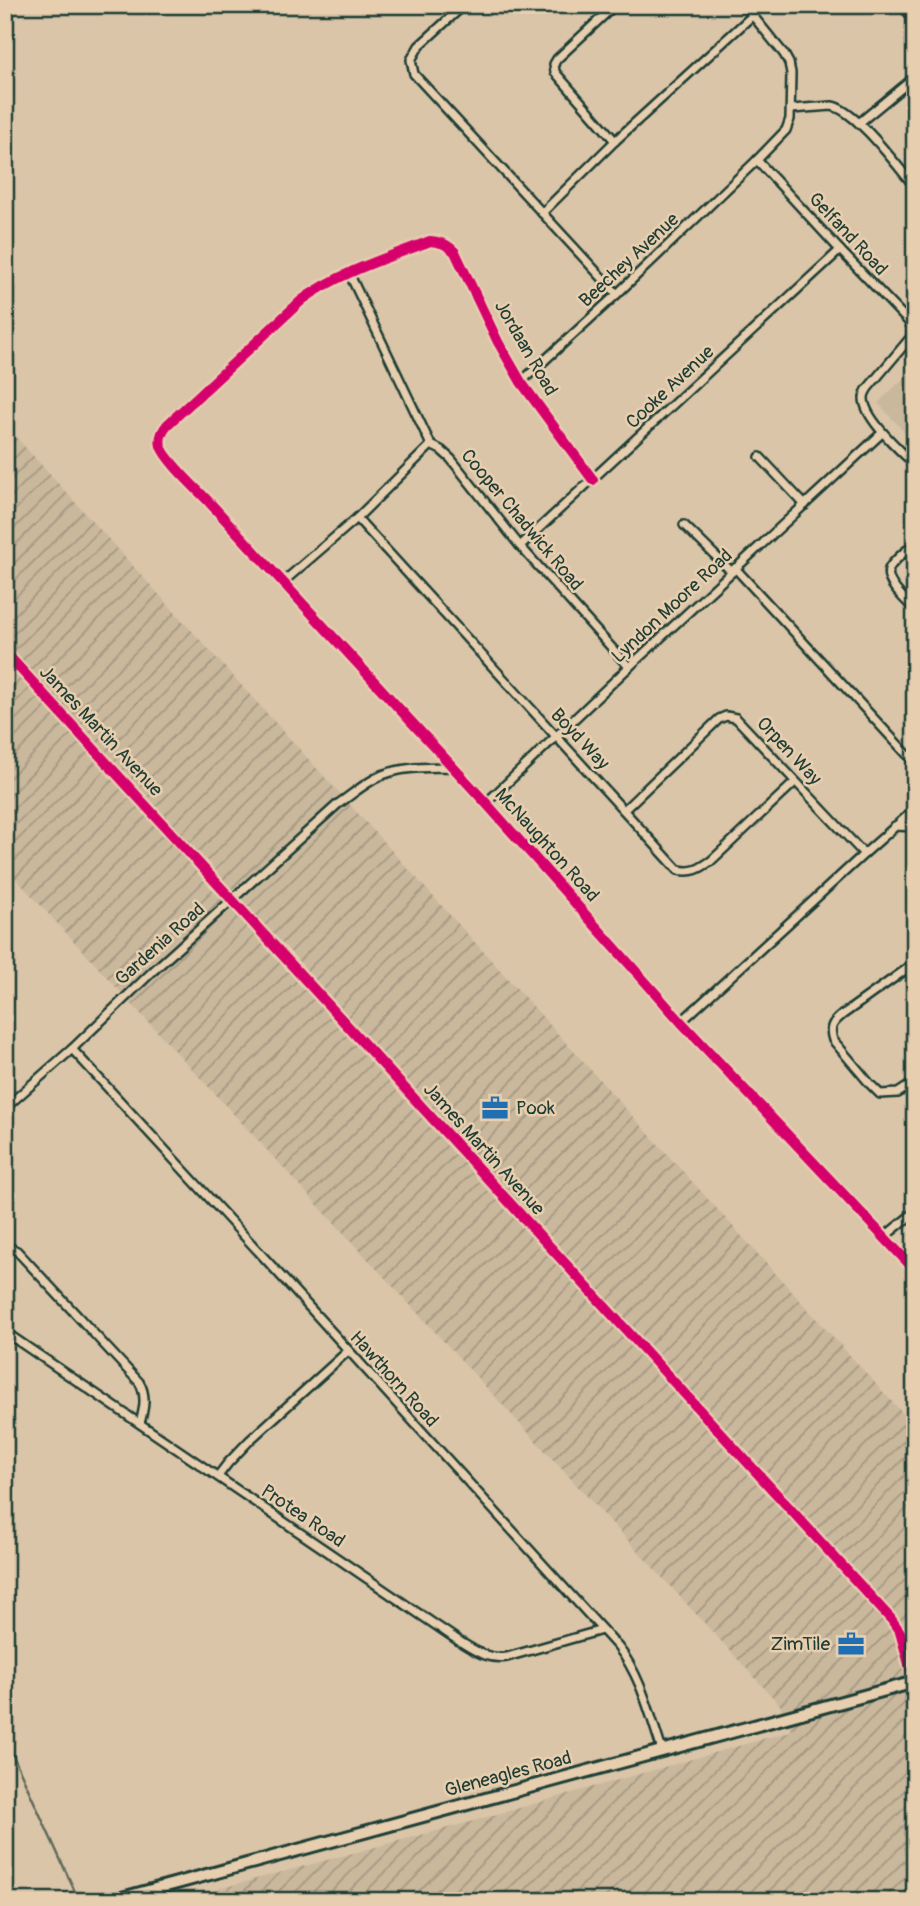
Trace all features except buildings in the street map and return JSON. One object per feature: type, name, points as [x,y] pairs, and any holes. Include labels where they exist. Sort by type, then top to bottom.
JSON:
[{"type":"street","points":[[464,5],[419,47],[411,60],[414,74],[617,294]]},
{"type":"street","points":[[614,141],[555,72],[554,64],[557,58],[615,5]]},
{"type":"street","points":[[744,5],[785,54],[789,63],[791,109],[832,106],[844,111],[859,123],[915,187]]},
{"type":"street","points":[[901,5],[915,20]]},
{"type":"street","points":[[542,213],[614,141],[753,15]]},
{"type":"street","points":[[859,123],[915,77]]},
{"type":"street","name":"Beechey Avenue","points":[[521,382],[757,160],[789,125],[791,109]]},
{"type":"street","name":"Gelfand Road","points":[[757,160],[912,328],[911,337],[867,388],[864,396],[866,405],[882,433],[915,465]]},
{"type":"street","name":"Jordaan Road","points":[[349,273],[430,241],[448,246],[455,253],[498,342],[521,382],[593,480]]},
{"type":"street","name":"Cooke Avenue","points":[[520,547],[840,250]]},
{"type":"street","name":"McNaughton Road","points":[[349,273],[302,300],[167,425],[162,430],[160,439],[164,453],[486,803],[681,1022],[915,1270]]},
{"type":"street","name":"Cooper Chadwick Road","points":[[349,273],[431,444],[451,459],[520,547],[629,667]]},
{"type":"street","name":"Lyndon Moore Road","points":[[486,803],[882,433]]},
{"type":"street","points":[[284,582],[357,518],[431,444]]},
{"type":"street","points":[[760,457],[805,505]]},
{"type":"street","name":"Boyd Way","points":[[357,518],[678,870],[689,872],[711,861],[795,782]]},
{"type":"street","points":[[684,525],[734,570],[915,763]]},
{"type":"street","points":[[915,543],[890,566],[888,580],[915,610]]},
{"type":"street","name":"James Martin Avenue","points":[[5,652],[891,1619],[900,1632],[914,1682]]},
{"type":"street","name":"Orpen Way","points":[[624,810],[719,719],[726,716],[736,718],[864,853]]},
{"type":"street","name":"Gardenia Road","points":[[5,1108],[338,804],[370,781],[386,774],[414,768],[452,767]]},
{"type":"street","points":[[681,1022],[915,809]]},
{"type":"street","points":[[895,826],[915,827]]},
{"type":"street","points":[[915,963],[842,1015],[833,1023],[830,1032],[833,1040],[880,1094],[898,1093],[915,1082]]},
{"type":"street","name":"Hawthorn Road","points":[[72,1049],[618,1647],[631,1667],[643,1695],[662,1750]]},
{"type":"street","points":[[884,1237],[915,1212]]},
{"type":"street","points":[[5,1245],[16,1251],[139,1382],[144,1396],[140,1423]]},
{"type":"street","name":"Protea Road","points":[[5,1332],[482,1654],[494,1658],[507,1657],[601,1630]]},
{"type":"street","points":[[218,1476],[250,1440],[348,1351]]},
{"type":"street","name":"Gleneagles Road","points":[[111,1901],[914,1682]]},
{"type":"shaded area","points":[[915,367],[915,444],[878,403]]},
{"type":"shaded area","points":[[5,425],[915,1427],[915,1901],[173,1901],[466,1823],[791,1731],[780,1705],[5,867]]},
{"type":"waterway","points":[[5,1738],[77,1896]]},
{"type":"cycle path","points":[[593,480],[521,382],[498,342],[455,252],[444,244],[430,241],[332,281],[302,300],[167,425],[160,440],[164,452],[175,467],[486,803],[681,1022],[915,1270]]},
{"type":"cycle path","points":[[5,652],[891,1619],[900,1632],[914,1682]]},
{"type":"place","name":"Pook","points":[[495,1108]]},
{"type":"place","name":"ZimTile","points":[[851,1644]]}]
